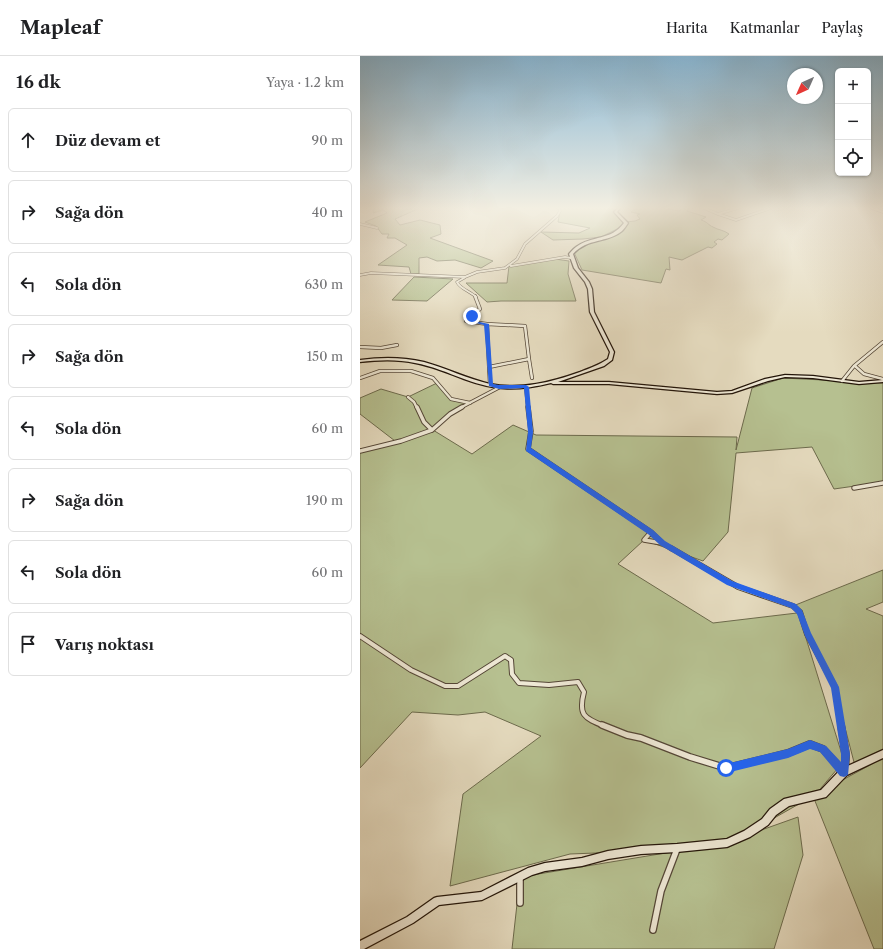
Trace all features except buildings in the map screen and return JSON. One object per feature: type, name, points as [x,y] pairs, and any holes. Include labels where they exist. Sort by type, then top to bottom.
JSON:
[{"type":"street","points":[[509,266],[517,259],[522,250]]},
{"type":"street","points":[[571,256],[575,250]]},
{"type":"street","points":[[532,378],[525,326],[487,324],[466,320],[479,312],[480,309],[477,297],[467,289],[459,286],[457,282],[477,272],[571,256]]},
{"type":"street","points":[[360,361],[381,359],[418,362],[433,366],[468,380],[500,387],[526,387],[550,382],[602,365],[610,360],[612,352],[592,312],[590,289],[587,282],[576,268],[571,256]]},
{"type":"street","points":[[360,275],[371,273],[465,277]]},
{"type":"street","points":[[487,324],[490,385]]},
{"type":"street","points":[[842,381],[842,378],[883,342]]},
{"type":"street","points":[[360,347],[381,348],[397,344]]},
{"type":"street","points":[[489,367],[530,359]]},
{"type":"street","points":[[855,366],[863,373],[883,380]]},
{"type":"street","points":[[360,378],[380,371],[411,371],[433,378],[451,399],[470,403]]},
{"type":"street","points":[[550,382],[557,384],[609,383],[717,393],[732,392],[747,385],[777,377],[813,377],[859,383],[883,380]]},
{"type":"street","points":[[360,451],[401,441],[432,430],[450,414],[500,387]]},
{"type":"street","points":[[526,387],[531,432],[528,449],[651,532],[662,543],[730,583],[794,606],[800,612],[807,634],[835,687],[846,754],[844,772]]},
{"type":"street","points":[[408,397],[414,402],[421,417],[432,430]]},
{"type":"street","points":[[854,488],[883,483]]},
{"type":"street","points":[[651,532],[644,540],[662,543]]},
{"type":"street","points":[[360,636],[411,670],[445,686],[458,686],[505,656],[511,660],[512,674],[519,684],[549,685],[578,682],[584,692],[580,704],[583,713],[588,720],[690,757],[726,768],[788,754],[810,744],[823,749],[844,772]]},
{"type":"street","points":[[360,946],[410,920],[437,901],[482,896],[531,871],[545,867],[582,862],[608,855],[641,850],[726,843],[747,834],[765,822],[773,812],[787,802],[823,794],[844,772],[883,754]]},
{"type":"street","points":[[653,930],[661,891],[678,848]]},
{"type":"street","points":[[520,877],[520,903]]},
{"type":"green space","points":[[400,250],[462,250],[493,261],[481,268],[455,260],[437,261],[427,257],[419,258],[419,274],[411,274],[409,267],[378,265]]},
{"type":"green space","points":[[573,250],[703,250],[682,260],[669,257],[670,270],[666,269],[661,283],[582,270]]},
{"type":"green space","points":[[555,259],[569,261],[568,274],[576,301],[487,302],[466,283],[507,283],[509,266]]},
{"type":"green space","points":[[414,277],[453,279],[427,301],[392,300]]},
{"type":"green space","points":[[783,378],[883,383],[883,482],[834,489],[812,447],[736,453],[728,532],[703,561],[644,540],[618,564],[713,623],[797,613],[793,606],[883,570],[883,602],[866,609],[883,616],[883,949],[874,949],[813,796],[739,838],[798,817],[803,855],[774,949],[512,949],[520,877],[726,843],[647,851],[570,854],[450,886],[463,794],[541,736],[485,712],[458,715],[412,712],[360,768],[360,448],[362,450],[395,441],[360,414],[360,398],[381,389],[408,397],[437,383],[451,399],[470,403],[450,414],[433,430],[472,454],[513,425],[536,435],[737,437],[736,450],[752,388]],"holes":[[[801,622],[836,693],[855,766],[881,759],[815,795],[844,761]]]},
{"type":"route","points":[[472,316],[466,320],[470,322],[487,324],[490,385],[499,387],[526,387],[531,432],[528,449],[651,532],[662,543],[738,587],[794,606],[800,612],[807,634],[835,687],[846,754],[845,772],[823,749],[810,744],[788,754],[726,768]]}]
